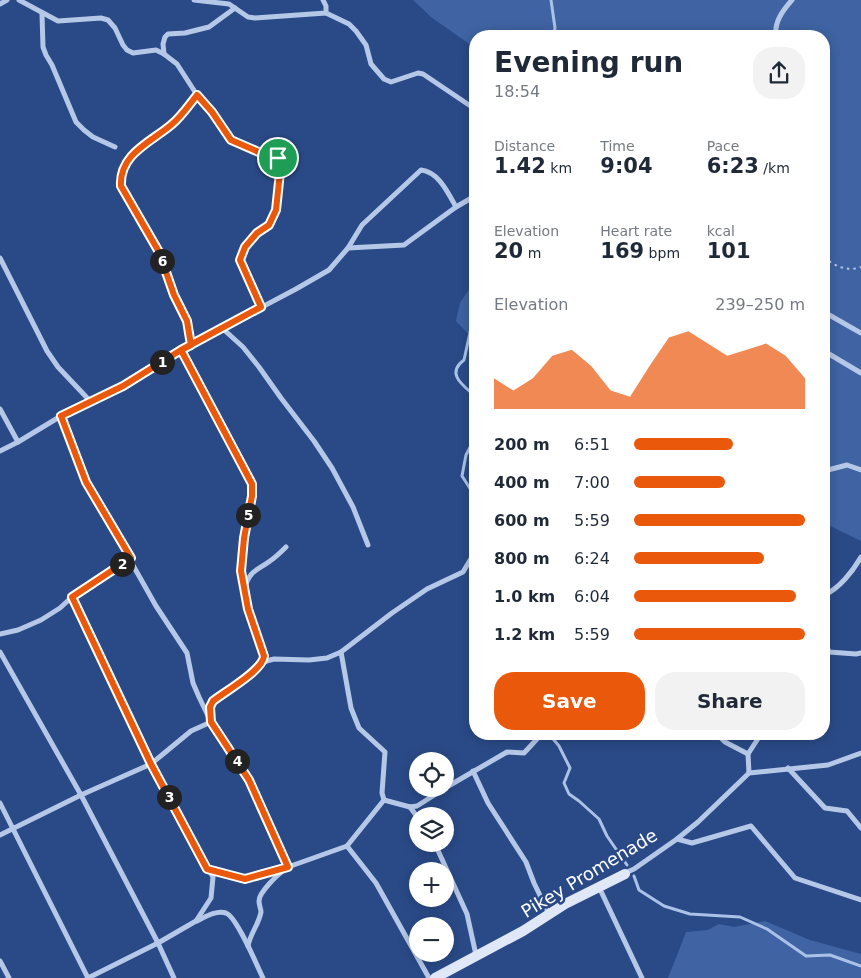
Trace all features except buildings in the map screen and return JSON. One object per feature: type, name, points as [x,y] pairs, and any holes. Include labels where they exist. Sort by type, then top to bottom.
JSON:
[{"type":"street","points":[[0,4],[8,0]]},
{"type":"street","points":[[19,0],[58,21],[101,18],[108,20],[115,28],[127,50],[133,53],[156,50],[178,64],[197,95],[212,112],[231,140],[261,153],[274,154],[281,163],[276,210],[269,225],[257,233],[245,247],[240,260],[261,307]]},
{"type":"street","points":[[194,0],[229,4],[248,17],[255,18],[326,13],[349,24],[356,31],[366,45],[372,64],[384,80],[391,82],[402,77],[423,74],[469,105]]},
{"type":"street","points":[[324,0],[326,13]]},
{"type":"street","points":[[775,30],[779,17],[792,0]]},
{"type":"street","points":[[164,54],[162,44],[168,34],[185,33],[209,27],[235,8]]},
{"type":"street","points":[[42,14],[43,47],[76,122],[93,137],[115,147]]},
{"type":"street","points":[[191,345],[187,321],[174,295],[159,252],[121,186],[121,178],[122,171],[135,151],[171,125],[197,95]]},
{"type":"street","points":[[0,451],[61,416],[123,386],[181,350],[329,270],[348,248],[362,225],[422,170],[429,171],[444,185],[456,207]]},
{"type":"street","points":[[348,248],[404,245],[469,199]]},
{"type":"street","points":[[0,258],[47,351],[58,367],[91,402]]},
{"type":"street","points":[[830,315],[861,333]]},
{"type":"street","points":[[222,328],[259,367],[319,448],[353,508],[368,545]]},
{"type":"street","points":[[181,350],[252,484],[252,496],[244,538],[241,571],[248,609],[264,656],[263,662]]},
{"type":"street","points":[[830,354],[861,373]]},
{"type":"street","points":[[0,409],[18,442]]},
{"type":"street","points":[[61,416],[86,482],[131,558],[156,606],[187,653],[193,683],[211,722],[249,780],[288,867]]},
{"type":"street","points":[[830,470],[847,465],[861,470]]},
{"type":"street","points":[[245,590],[250,575],[270,561],[286,546]]},
{"type":"street","points":[[830,592],[845,579],[861,557]]},
{"type":"street","points":[[0,634],[18,630],[41,620],[131,558]]},
{"type":"street","points":[[211,722],[210,707],[213,701],[251,674],[263,662],[274,659],[309,660],[327,658],[341,652],[426,589],[463,572],[469,562]]},
{"type":"street","points":[[72,597],[151,764],[213,877],[211,898],[196,921]]},
{"type":"street","points":[[0,652],[81,795],[158,943],[174,978]]},
{"type":"street","points":[[207,869],[245,879],[288,867],[346,846],[384,800],[385,752],[359,728],[350,708],[341,652]]},
{"type":"street","points":[[830,652],[861,653]]},
{"type":"street","points":[[0,835],[81,795],[151,764],[191,731],[211,722]]},
{"type":"street","points":[[454,782],[507,752],[524,753],[536,740]]},
{"type":"street","points":[[723,740],[748,754]]},
{"type":"street","points":[[757,740],[748,754],[749,773],[828,765],[861,753]]},
{"type":"street","points":[[788,768],[825,808],[847,811],[861,828]]},
{"type":"street","points":[[473,771],[488,803],[526,862],[534,884],[549,914]]},
{"type":"street","name":"Pikey Promenade","points":[[435,978],[522,931],[564,904],[634,869],[698,822],[749,773]]},
{"type":"street","points":[[384,800],[410,807],[417,806],[430,797]]},
{"type":"street","points":[[0,803],[88,978],[211,914],[227,914],[236,923],[263,978]]},
{"type":"street","points":[[677,839],[692,843],[750,826],[795,878],[861,900]]},
{"type":"street","points":[[346,846],[376,883],[429,978]]},
{"type":"street","points":[[439,852],[467,914],[476,956]]},
{"type":"street","points":[[248,947],[261,911],[258,902],[260,895],[266,890],[274,877],[288,867]]},
{"type":"street","points":[[600,887],[642,978]]},
{"type":"street","points":[[0,961],[9,978]]},
{"type":"path","points":[[830,262],[842,268],[855,269],[861,266]]},
{"type":"shaded area","points":[[413,0],[861,0],[861,541],[830,526],[830,30],[469,30],[469,44],[431,17]]},
{"type":"shaded area","points":[[469,289],[469,335],[456,321],[460,303]]},
{"type":"shaded area","points":[[765,921],[810,940],[861,954],[861,978],[668,978],[686,932],[708,930],[719,924],[734,927]]},
{"type":"waterway","points":[[551,0],[554,30]]},
{"type":"waterway","points":[[469,337],[464,360],[456,370],[458,380],[469,390]]},
{"type":"waterway","points":[[469,449],[462,476],[469,487]]},
{"type":"waterway","points":[[554,740],[570,768],[564,783],[569,794],[599,819],[607,836],[627,865]]},
{"type":"waterway","points":[[634,876],[639,890],[664,906],[690,914],[740,917],[767,929],[806,956],[830,955],[861,966]]},
{"type":"route","points":[[278,158],[274,154],[261,153],[231,140],[212,112],[197,95],[171,125],[135,151],[122,171],[121,178],[121,186],[159,252],[174,295],[187,321],[188,331],[191,345],[181,350],[252,484],[252,496],[244,538],[241,571],[248,609],[264,656],[263,662],[251,674],[213,701],[210,707],[211,722],[249,780],[288,867],[245,879],[207,869],[151,764],[72,597],[131,558],[86,482],[61,416],[123,386],[181,350],[261,307],[240,260],[245,247],[257,233],[269,225],[276,210],[281,163],[278,158]]}]
